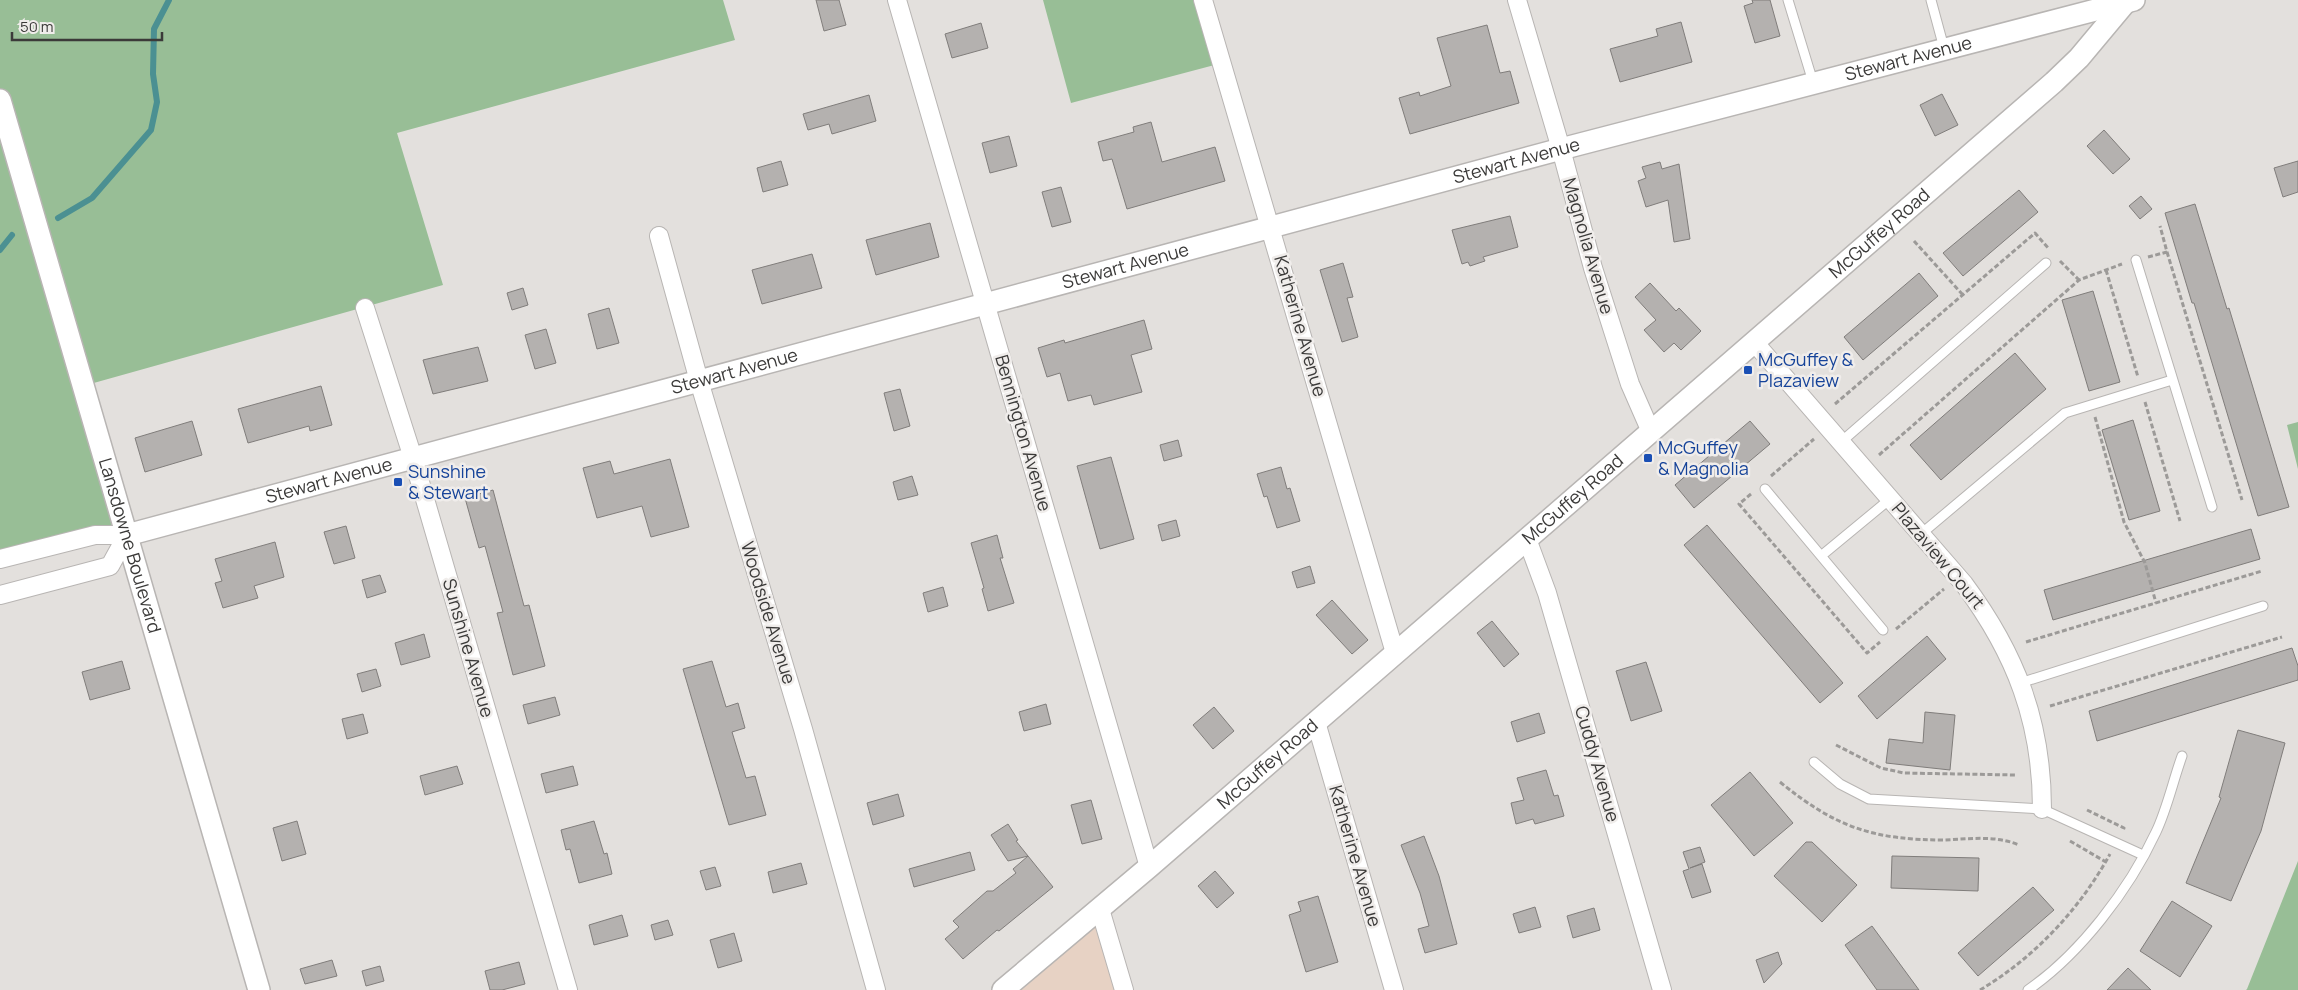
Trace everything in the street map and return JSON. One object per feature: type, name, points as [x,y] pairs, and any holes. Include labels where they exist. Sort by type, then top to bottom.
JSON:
[{"type":"street","name":"Bennington Avenue","points":[[897,0],[1149,866]]},
{"type":"street","name":"Katherine Avenue","points":[[1204,0],[1395,653]]},
{"type":"street","name":"Magnolia Avenue","points":[[1517,0],[1561,149],[1592,268],[1630,384],[1651,432]]},
{"type":"street","name":"Stewart Avenue","points":[[0,559],[95,535],[127,535],[1561,149],[2129,1]]},
{"type":"street","name":"McGuffey Road","points":[[1004,990],[1100,909],[2054,82],[2080,58],[2129,1]]},
{"type":"street","name":"Lansdowne Boulevard","points":[[0,100],[259,990]]},
{"type":"street","name":"Woodside Avenue","points":[[659,236],[803,729],[876,990]]},
{"type":"street","name":"Sunshine Avenue","points":[[365,308],[413,458],[568,990]]},
{"type":"street","name":"Plazaview Court","points":[[1754,342],[1964,584],[1986,614],[2011,658],[2027,701],[2038,744],[2042,778],[2042,809]]},
{"type":"street","points":[[0,595],[110,566],[127,535]]},
{"type":"street","name":"Cuddy Avenue","points":[[1527,539],[1547,593],[1662,990]]},
{"type":"street","name":"Katherine Avenue","points":[[1316,722],[1394,990]]},
{"type":"street","points":[[1100,909],[1124,990]]},
{"type":"lane","points":[[1788,0],[1813,82]]},
{"type":"lane","points":[[1931,0],[1944,48]]},
{"type":"lane","points":[[2136,260],[2212,508]]},
{"type":"lane","points":[[1841,442],[2046,263]]},
{"type":"lane","points":[[1921,534],[2065,413],[2172,380]]},
{"type":"lane","points":[[1765,488],[1883,630]]},
{"type":"lane","points":[[1821,556],[1890,499]]},
{"type":"lane","points":[[2020,683],[2263,606]]},
{"type":"lane","points":[[2028,990],[2040,982],[2092,932],[2132,876],[2157,832],[2182,756]]},
{"type":"lane","points":[[1814,762],[1840,784],[1869,799],[2042,809],[2143,855]]},
{"type":"path","points":[[1835,404],[2035,233],[2054,253]]},
{"type":"path","points":[[1914,241],[1963,295]]},
{"type":"path","points":[[2167,252],[2242,500]]},
{"type":"path","points":[[2060,260],[2079,280]]},
{"type":"path","points":[[1879,455],[2079,280],[2106,270]]},
{"type":"path","points":[[2091,405],[2124,522],[2145,563],[2156,603]]},
{"type":"path","points":[[2026,642],[2262,572]]},
{"type":"path","points":[[2050,706],[2282,637]]},
{"type":"path","points":[[1836,745],[1881,768],[1904,773],[2014,775]]},
{"type":"path","points":[[1780,782],[1821,811],[1857,830],[1895,838],[2005,839],[2019,845]]},
{"type":"path","points":[[1980,990],[2003,976],[2045,940],[2084,894],[2106,862],[2124,828],[2088,810]]},
{"type":"path","points":[[2070,842],[2106,862]]},
{"type":"shaded area","points":[[1100,909],[1124,990],[1003,990]]},
{"type":"green space","points":[[0,0],[723,0],[735,40],[397,133],[443,285],[83,386],[123,522],[0,555]]},
{"type":"green space","points":[[1043,0],[1203,0],[1222,63],[1071,103]]},
{"type":"green space","points":[[2298,422],[2298,469],[2287,425]]},
{"type":"green space","points":[[2298,861],[2298,990],[2246,990],[2247,989]]},
{"type":"building","points":[[816,0],[839,0],[846,25],[824,31]]},
{"type":"building","points":[[1752,0],[1770,0],[1780,36],[1755,43],[1744,6],[1753,3]]},
{"type":"building","points":[[1681,22],[1692,62],[1620,82],[1610,49],[1658,36],[1656,29]]},
{"type":"building","points":[[981,23],[988,48],[952,58],[945,34]]},
{"type":"building","points":[[1487,25],[1500,73],[1510,71],[1519,103],[1410,134],[1399,98],[1419,92],[1420,96],[1451,86],[1437,38]]},
{"type":"building","points":[[1942,94],[1958,125],[1935,136],[1920,105]]},
{"type":"building","points":[[869,95],[876,121],[832,134],[829,124],[808,130],[803,114]]},
{"type":"building","points":[[1151,122],[1162,162],[1215,147],[1225,181],[1127,209],[1112,159],[1103,161],[1098,142],[1134,132],[1133,127]]},
{"type":"building","points":[[2104,130],[2130,159],[2113,174],[2087,146]]},
{"type":"building","points":[[1009,136],[1017,166],[990,173],[982,143]]},
{"type":"building","points":[[781,161],[788,185],[763,192],[757,168]]},
{"type":"building","points":[[2298,161],[2298,192],[2283,197],[2274,168]]},
{"type":"building","points":[[1660,162],[1662,169],[1679,164],[1690,239],[1674,242],[1668,200],[1646,207],[1638,181],[1646,178],[1642,167]]},
{"type":"building","points":[[1061,187],[1071,222],[1052,227],[1042,192]]},
{"type":"building","points":[[2019,190],[2038,212],[1963,276],[1943,253]]},
{"type":"building","points":[[2141,196],[2152,209],[2140,219],[2129,206]]},
{"type":"building","points":[[2195,204],[2227,309],[2229,308],[2289,507],[2258,516],[2165,213]]},
{"type":"building","points":[[1510,216],[1518,247],[1483,257],[1485,261],[1470,266],[1468,262],[1462,264],[1452,230]]},
{"type":"building","points":[[930,223],[939,257],[876,275],[866,240]]},
{"type":"building","points":[[812,254],[822,288],[762,304],[752,270]]},
{"type":"building","points":[[1343,263],[1353,297],[1347,298],[1358,337],[1342,342],[1320,270]]},
{"type":"building","points":[[1919,273],[1938,296],[1863,360],[1844,337]]},
{"type":"building","points":[[1650,283],[1676,311],[1679,308],[1701,331],[1681,350],[1674,343],[1664,352],[1644,330],[1656,320],[1635,297]]},
{"type":"building","points":[[523,288],[528,305],[512,310],[507,293]]},
{"type":"building","points":[[2093,291],[2120,382],[2089,391],[2062,300]]},
{"type":"building","points":[[609,308],[619,343],[597,349],[588,314]]},
{"type":"building","points":[[1144,320],[1152,349],[1131,355],[1142,392],[1094,405],[1091,395],[1068,401],[1060,373],[1047,377],[1038,348],[1064,340],[1065,343]]},
{"type":"building","points":[[546,329],[556,363],[535,369],[525,335]]},
{"type":"building","points":[[478,347],[488,381],[433,394],[423,360]]},
{"type":"building","points":[[2015,353],[2046,389],[1941,480],[1910,445]]},
{"type":"building","points":[[321,386],[332,425],[310,431],[309,426],[248,443],[238,409]]},
{"type":"building","points":[[900,389],[910,426],[894,431],[884,393]]},
{"type":"building","points":[[2133,420],[2160,511],[2129,520],[2102,430]]},
{"type":"building","points":[[192,421],[202,455],[145,472],[135,438]]},
{"type":"building","points":[[1750,421],[1770,444],[1694,508],[1675,485]]},
{"type":"building","points":[[1178,440],[1182,456],[1164,461],[1160,445]]},
{"type":"building","points":[[1111,457],[1134,539],[1100,549],[1077,466]]},
{"type":"building","points":[[670,459],[689,527],[651,537],[642,506],[597,518],[583,468],[610,461],[614,474]]},
{"type":"building","points":[[1281,467],[1287,489],[1290,488],[1300,521],[1277,528],[1267,496],[1264,497],[1257,474]]},
{"type":"building","points":[[912,476],[918,495],[898,500],[893,482]]},
{"type":"building","points":[[493,490],[524,606],[529,605],[545,666],[513,675],[497,613],[503,612],[485,546],[479,548],[465,498]]},
{"type":"building","points":[[1176,520],[1180,536],[1162,541],[1158,525]]},
{"type":"building","points":[[1707,525],[1843,683],[1820,703],[1684,545]]},
{"type":"building","points":[[346,526],[355,558],[334,564],[324,532]]},
{"type":"building","points":[[2251,529],[2260,559],[2053,620],[2044,590]]},
{"type":"building","points":[[997,535],[1003,558],[1000,558],[1014,603],[988,611],[982,589],[984,588],[971,543]]},
{"type":"building","points":[[275,542],[284,577],[254,586],[258,598],[223,608],[215,583],[222,581],[215,559]]},
{"type":"building","points":[[1310,566],[1315,583],[1297,588],[1292,572]]},
{"type":"building","points":[[380,575],[386,592],[367,598],[362,580]]},
{"type":"building","points":[[943,587],[948,606],[928,612],[923,593]]},
{"type":"building","points":[[1332,600],[1368,640],[1352,654],[1316,615]]},
{"type":"building","points":[[1492,621],[1519,654],[1504,667],[1477,633]]},
{"type":"building","points":[[424,634],[430,657],[401,665],[395,643]]},
{"type":"building","points":[[1927,636],[1946,659],[1877,719],[1858,696]]},
{"type":"building","points":[[2292,648],[2298,666],[2298,680],[2097,741],[2089,711]]},
{"type":"building","points":[[122,661],[130,689],[90,700],[82,672]]},
{"type":"building","points":[[712,661],[726,707],[738,703],[745,728],[732,732],[746,778],[755,776],[766,815],[729,825],[683,669]]},
{"type":"building","points":[[1646,662],[1662,711],[1631,721],[1616,671]]},
{"type":"building","points":[[376,669],[381,686],[362,692],[357,674]]},
{"type":"building","points":[[555,697],[560,715],[528,724],[523,705]]},
{"type":"building","points":[[1046,704],[1051,724],[1024,731],[1019,712]]},
{"type":"building","points":[[1214,707],[1234,731],[1213,749],[1193,725]]},
{"type":"building","points":[[1925,712],[1955,715],[1950,770],[1886,763],[1889,739],[1923,743]]},
{"type":"building","points":[[1539,713],[1545,733],[1517,742],[1511,722]]},
{"type":"building","points":[[363,714],[368,733],[347,739],[342,719]]},
{"type":"building","points":[[2238,730],[2285,743],[2261,831],[2231,901],[2186,883],[2221,798],[2219,797]]},
{"type":"building","points":[[457,766],[463,784],[425,795],[420,776]]},
{"type":"building","points":[[573,766],[578,785],[546,793],[541,774]]},
{"type":"building","points":[[1546,770],[1554,796],[1558,795],[1564,816],[1535,824],[1533,819],[1516,824],[1511,803],[1524,800],[1517,778]]},
{"type":"building","points":[[1750,772],[1793,823],[1754,856],[1711,805]]},
{"type":"building","points":[[898,794],[904,816],[873,825],[867,803]]},
{"type":"building","points":[[1091,800],[1102,839],[1082,844],[1071,805]]},
{"type":"building","points":[[297,821],[306,854],[282,861],[273,828]]},
{"type":"building","points":[[594,821],[604,854],[607,853],[612,874],[579,883],[570,849],[566,850],[561,830]]},
{"type":"building","points":[[1008,824],[1018,840],[1016,841],[1028,856],[1008,861],[991,835]]},
{"type":"building","points":[[1424,836],[1439,876],[1457,944],[1425,953],[1418,929],[1429,926],[1420,893],[1401,845]]},
{"type":"building","points":[[1806,842],[1812,842],[1857,885],[1822,922],[1774,876]]},
{"type":"building","points":[[1700,847],[1705,862],[1690,868],[1702,864],[1711,892],[1692,898],[1683,871],[1689,869],[1683,852]]},
{"type":"building","points":[[970,852],[975,870],[914,887],[909,869]]},
{"type":"building","points":[[1028,856],[1053,887],[963,959],[945,939],[959,927],[953,921],[987,891],[993,891],[1016,873],[1013,869]]},
{"type":"building","points":[[1892,856],[1979,858],[1978,891],[1891,888]]},
{"type":"building","points":[[801,863],[807,884],[773,893],[768,872]]},
{"type":"building","points":[[715,867],[721,886],[706,890],[700,871]]},
{"type":"building","points":[[1215,871],[1234,893],[1217,908],[1198,886]]},
{"type":"building","points":[[2033,887],[2054,910],[1978,976],[1958,953]]},
{"type":"building","points":[[1318,896],[1338,962],[1306,972],[1289,915],[1301,911],[1298,902]]},
{"type":"building","points":[[2172,901],[2212,926],[2180,977],[2140,951]]},
{"type":"building","points":[[1535,907],[1541,927],[1519,933],[1513,914]]},
{"type":"building","points":[[1594,908],[1600,930],[1573,938],[1567,916]]},
{"type":"building","points":[[622,915],[628,936],[594,945],[589,925]]},
{"type":"building","points":[[668,920],[673,935],[655,940],[651,925]]},
{"type":"building","points":[[1872,926],[1919,990],[1877,990],[1845,945]]},
{"type":"building","points":[[734,933],[742,961],[718,968],[710,940]]},
{"type":"building","points":[[1778,952],[1782,964],[1764,983],[1756,960]]},
{"type":"building","points":[[332,960],[337,976],[305,984],[300,969]]},
{"type":"building","points":[[519,962],[525,984],[502,990],[490,990],[485,971]]},
{"type":"building","points":[[380,966],[384,981],[366,986],[362,971]]},
{"type":"building","points":[[2128,968],[2151,990],[2107,990]]},
{"type":"waterway","points":[[58,218],[92,198],[151,130],[157,102],[153,74],[154,29],[169,0]]},
{"type":"waterway","points":[[0,250],[12,235]]},
{"type":"place","name":"McGuffey & Plazaview","points":[[1748,370]]},
{"type":"place","name":"McGuffey & Magnolia","points":[[1648,458]]},
{"type":"place","name":"Sunshine & Stewart","points":[[398,482]]}]
